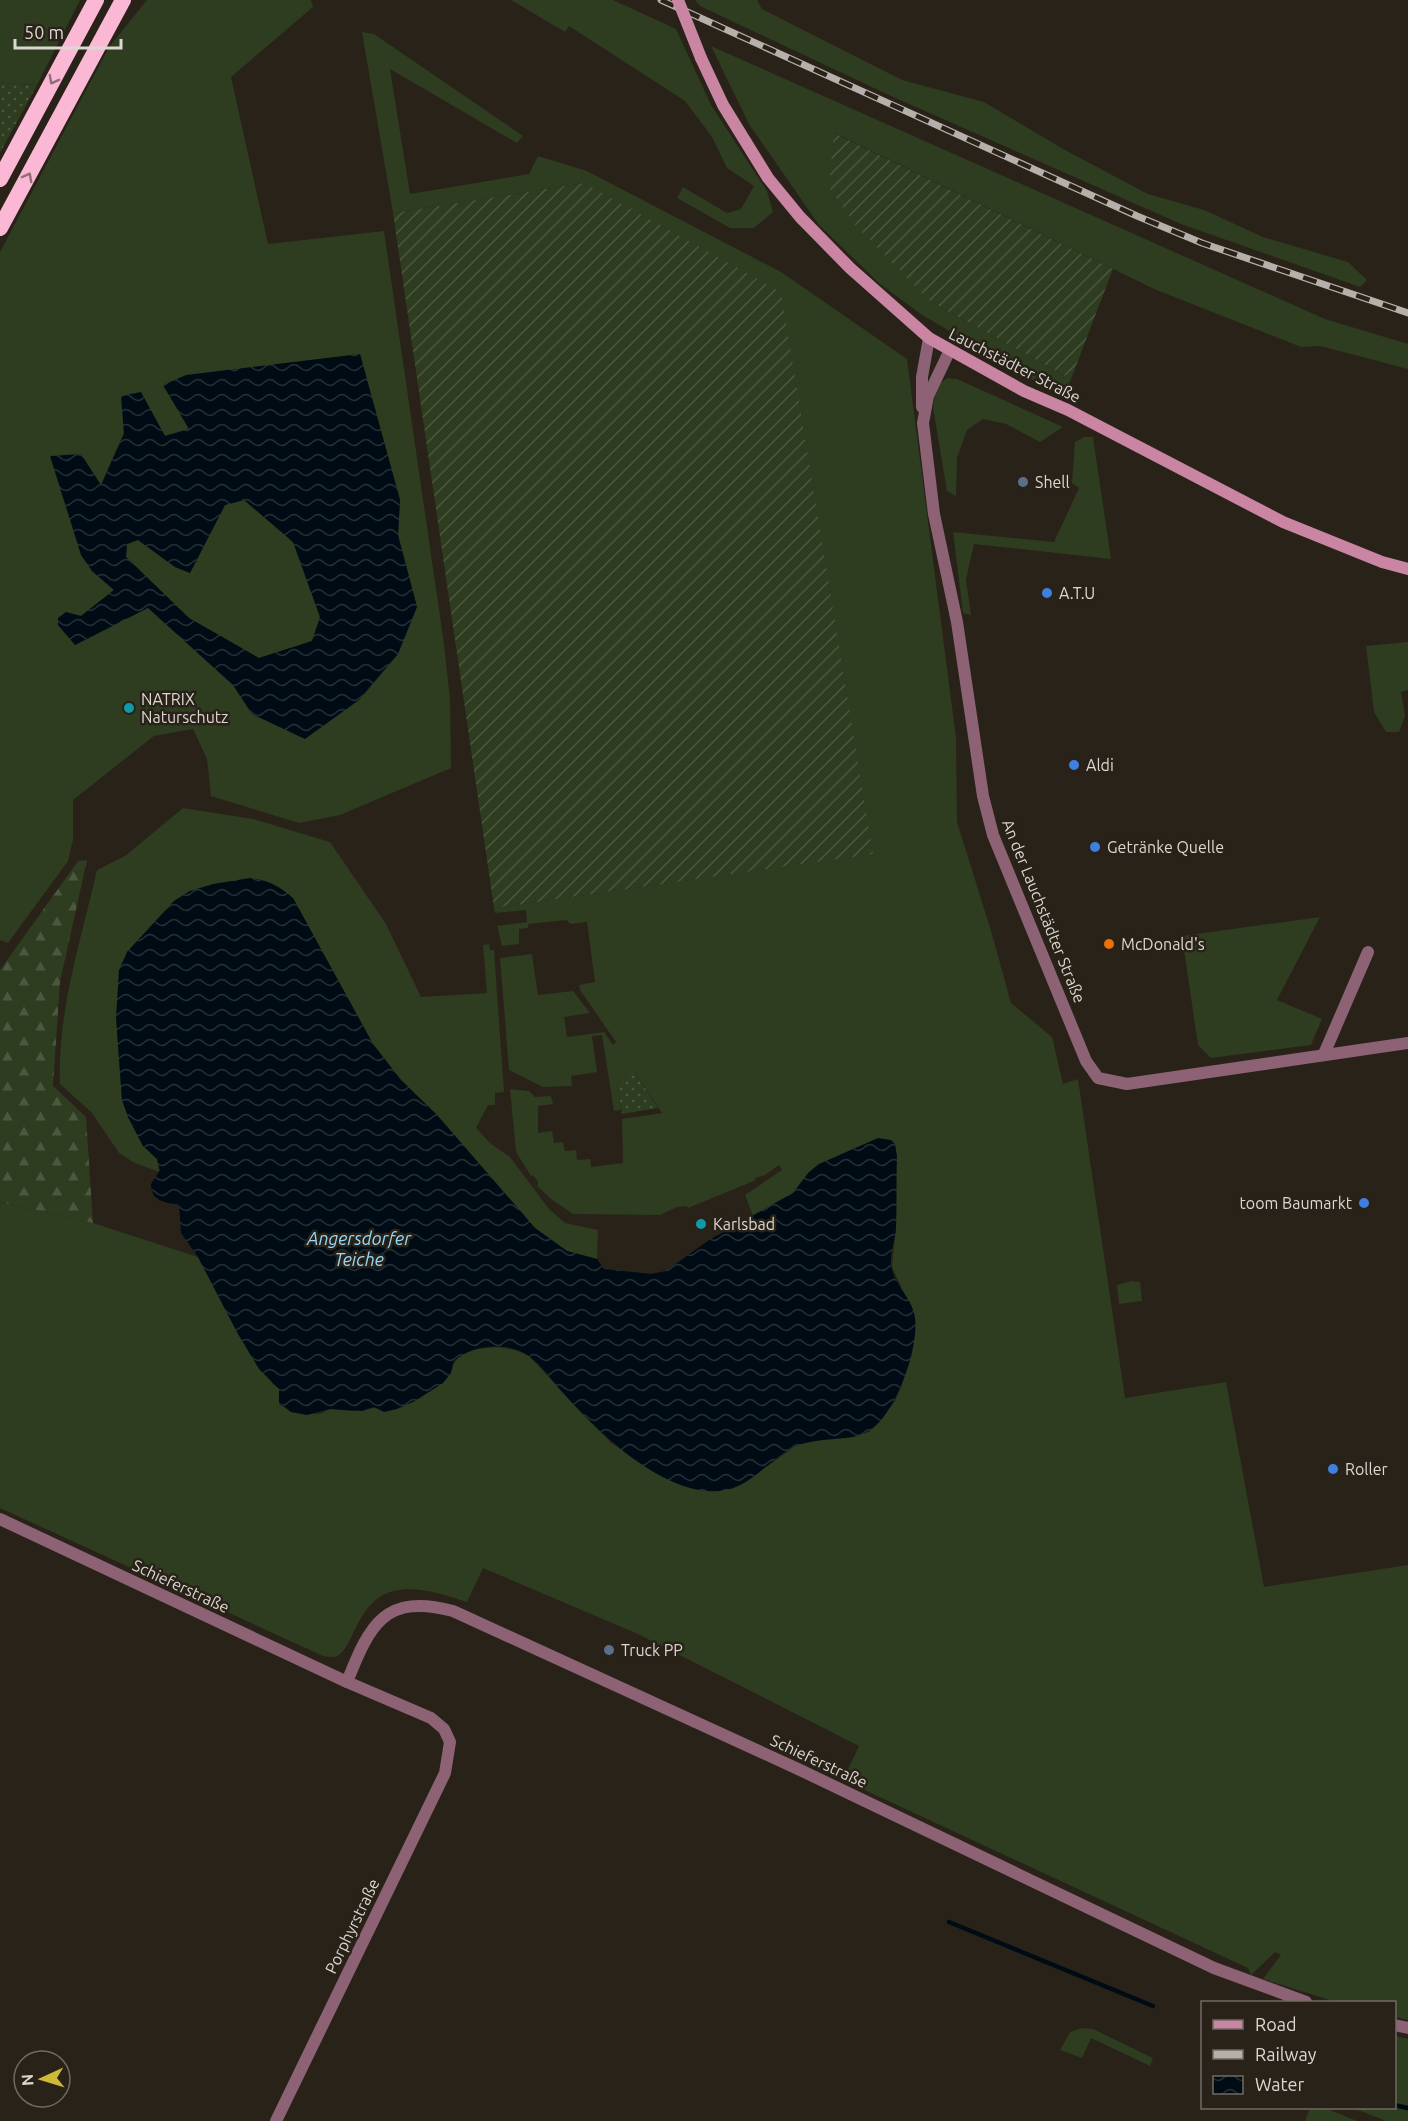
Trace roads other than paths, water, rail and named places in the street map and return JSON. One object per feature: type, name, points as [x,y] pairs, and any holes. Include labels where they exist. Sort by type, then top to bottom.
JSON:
[{"type":"highway","points":[[0,179],[96,0]]},
{"type":"highway","points":[[0,228],[123,0]]},
{"type":"main road","name":"Lauchstädter Straße","points":[[678,0],[723,105],[768,178],[800,217],[850,268],[929,338],[949,352],[1282,522],[1382,562],[1408,569]]},
{"type":"street","points":[[923,423],[922,377],[929,338]]},
{"type":"street","name":"An der Lauchstädter Straße","points":[[949,352],[928,396],[923,423],[934,514],[957,622],[983,796],[990,825],[1086,1061],[1098,1078],[1127,1084],[1408,1043]]},
{"type":"street","points":[[1324,1054],[1368,952]]},
{"type":"street","name":"Schieferstraße","points":[[0,1519],[347,1682],[431,1718],[444,1729],[450,1742]]},
{"type":"street","name":"Schieferstraße","points":[[347,1682],[370,1634],[389,1613],[408,1604],[429,1605],[453,1611],[798,1769],[1214,1968],[1303,2001]]},
{"type":"street","name":"Porphyrstraße","points":[[276,2121],[445,1773],[450,1742]]},
{"type":"water","points":[[360,354],[400,500],[398,535],[417,607],[398,654],[359,700],[305,739],[252,714],[233,685],[148,608],[75,645],[58,625],[58,618],[66,612],[81,616],[114,590],[92,571],[81,555],[50,456],[81,454],[101,485],[124,434],[121,396],[141,392],[165,436],[189,429],[163,385],[186,375]],"holes":[[[244,500],[293,542],[320,617],[312,641],[259,658],[189,618],[126,557],[127,544],[138,540],[175,567],[190,573],[225,505]]]},
{"type":"water","name":"Angersdorfer Teiche","points":[[250,878],[273,884],[293,898],[373,1044],[401,1080],[437,1115],[535,1228],[567,1251],[597,1259],[604,1269],[651,1274],[666,1271],[709,1240],[793,1193],[809,1172],[819,1164],[878,1138],[891,1140],[895,1144],[897,1156],[896,1228],[891,1264],[892,1271],[912,1307],[915,1326],[914,1341],[905,1377],[889,1410],[879,1423],[861,1435],[800,1445],[782,1454],[744,1483],[726,1490],[704,1491],[681,1485],[658,1475],[636,1461],[596,1427],[535,1361],[512,1348],[481,1348],[462,1355],[454,1361],[451,1373],[443,1383],[415,1401],[397,1409],[384,1412],[374,1407],[362,1411],[330,1409],[307,1415],[291,1412],[279,1402],[279,1389],[259,1369],[198,1257],[181,1233],[179,1205],[160,1200],[153,1194],[151,1184],[160,1170],[157,1159],[143,1146],[122,1100],[116,1018],[119,970],[127,952],[174,901],[190,891],[213,884]]},
{"type":"waterway","points":[[949,1922],[1153,2006]]},
{"type":"waterway","points":[[1396,2105],[1408,2108]]},
{"type":"railway","points":[[661,0],[1137,216],[1202,243],[1408,313]]},
{"type":"place","name":"Shell","points":[[1023,482]]},
{"type":"place","name":"A.T.U","points":[[1047,593]]},
{"type":"place","name":"NATRIX Naturschutz","points":[[129,708]]},
{"type":"place","name":"Aldi","points":[[1074,765]]},
{"type":"place","name":"Getränke Quelle","points":[[1095,847]]},
{"type":"place","name":"McDonald's","points":[[1109,944]]},
{"type":"place","name":"toom Baumarkt","points":[[1364,1203]]},
{"type":"place","name":"Karlsbad","points":[[701,1224]]},
{"type":"place","name":"Roller","points":[[1333,1469]]},
{"type":"place","name":"Truck PP","points":[[609,1650]]}]
